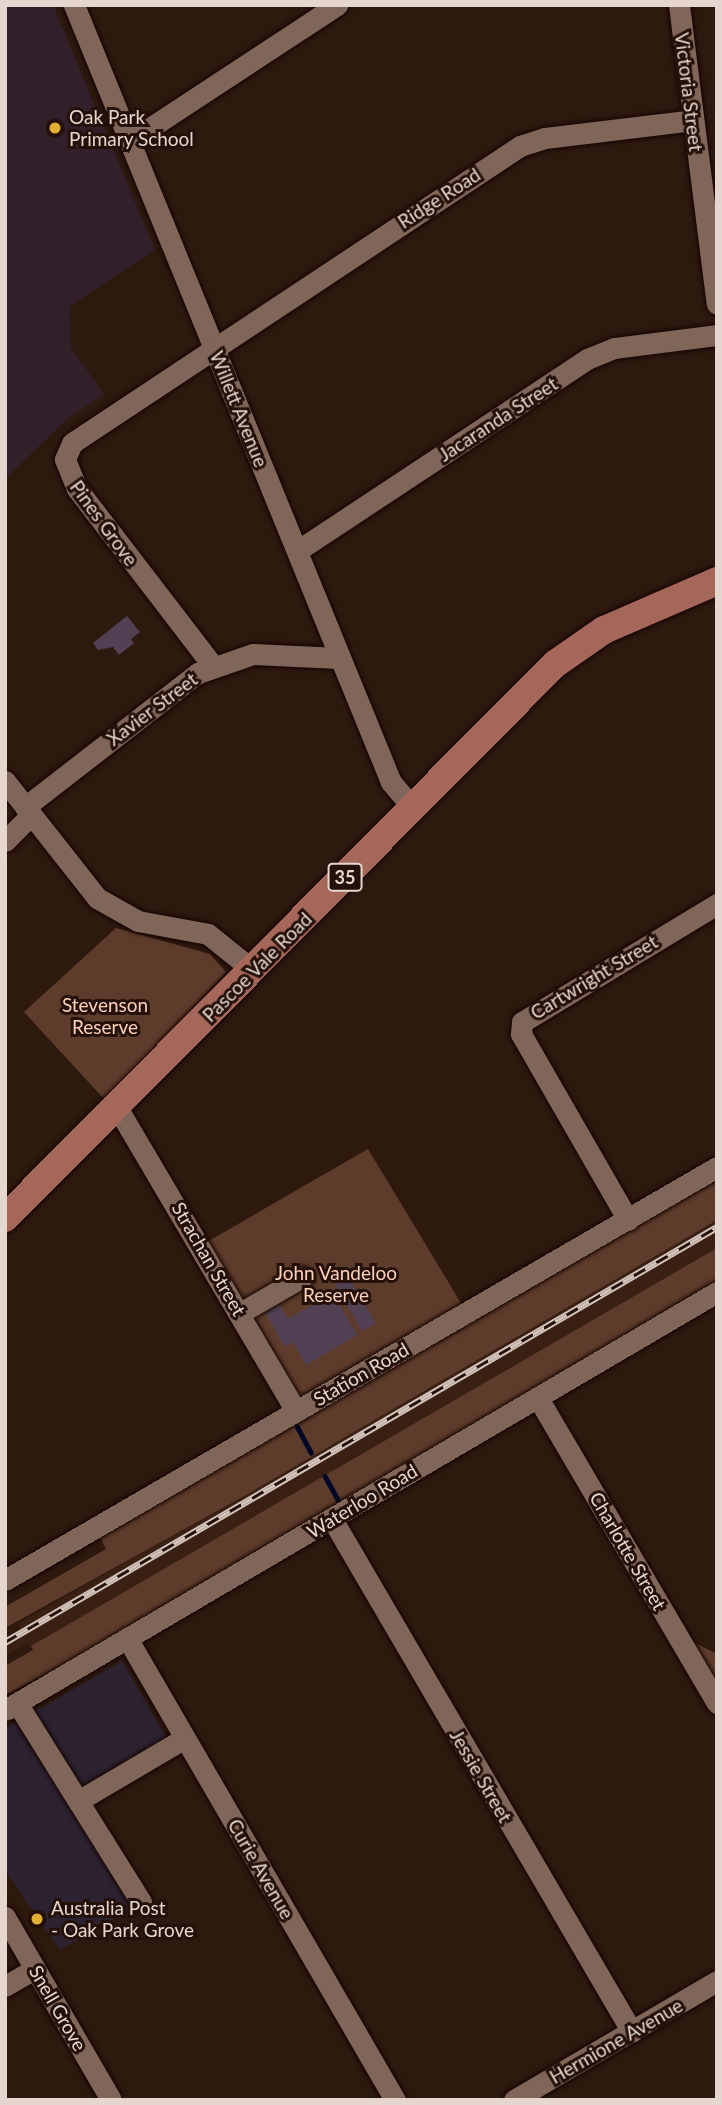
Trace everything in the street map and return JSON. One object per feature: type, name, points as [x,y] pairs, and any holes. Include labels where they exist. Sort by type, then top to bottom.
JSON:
[{"type":"main road","name":"Pascoe Vale Road","points":[[5,1218],[118,1110],[567,653],[615,625],[717,581]]},
{"type":"street","name":"Willett Avenue","points":[[74,5],[391,782],[413,808]]},
{"type":"street","points":[[130,142],[337,5]]},
{"type":"street","name":"Victoria Street","points":[[678,5],[693,120],[712,229],[717,304]]},
{"type":"street","name":"Ridge Road","points":[[214,347],[520,146],[545,138],[693,120]]},
{"type":"street","name":"Jacaranda Street","points":[[297,551],[587,359],[614,348],[717,335]]},
{"type":"street","name":"Pines Grove","points":[[213,666],[77,489],[65,458],[80,436],[214,347]]},
{"type":"street","name":"Xavier Street","points":[[5,841],[28,811],[182,685],[213,666],[274,653],[339,658]]},
{"type":"street","points":[[5,781],[97,898],[138,921],[208,934],[254,971]]},
{"type":"street","name":"Cartwright Street","points":[[628,1220],[521,1034],[522,1022],[717,904]]},
{"type":"street","name":"Strachan Street","points":[[118,1110],[296,1411]]},
{"type":"street","name":"Station Road","points":[[5,1580],[717,1167]]},
{"type":"street","points":[[240,1313],[302,1277]]},
{"type":"street","name":"Waterloo Road","points":[[11,1706],[716,1295]]},
{"type":"street","name":"Charlotte Street","points":[[538,1398],[717,1703]]},
{"type":"street","name":"Jessie Street","points":[[332,1519],[632,2032]]},
{"type":"street","name":"Curie Avenue","points":[[127,1638],[395,2100]]},
{"type":"street","points":[[11,1706],[78,1801],[141,1902]]},
{"type":"street","points":[[78,1801],[185,1738]]},
{"type":"street","name":"Snell Grove","points":[[5,1917],[111,2100]]},
{"type":"street","points":[[5,1986],[35,1969]]},
{"type":"street","name":"Hermione Avenue","points":[[514,2100],[717,1981]]},
{"type":"shaded area","name":"Oak Park Primary School","points":[[5,5],[53,5],[155,250],[70,306],[71,348],[104,394],[66,420],[5,479]]},
{"type":"shaded area","points":[[717,1220],[717,1248],[31,1646],[28,1643],[5,1656],[5,1637],[20,1629],[18,1624]]},
{"type":"shaded area","points":[[122,1661],[168,1740],[74,1801],[135,1906],[60,1950],[5,1870],[5,1729]]},
{"type":"green space","name":"Stevenson Reserve","points":[[116,928],[210,954],[226,972],[105,1100],[24,1012]]},
{"type":"green space","name":"John Vandeloo Reserve","points":[[368,1149],[470,1318],[303,1416],[200,1246]]},
{"type":"green space","points":[[717,1177],[717,1220],[246,1495],[5,1628],[5,1607],[106,1549],[100,1537]]},
{"type":"green space","points":[[717,1248],[717,1282],[115,1638],[5,1695],[5,1666],[33,1650],[31,1646]]},
{"type":"green space","points":[[691,1641],[717,1654],[717,1685]]},
{"type":"building","points":[[127,616],[140,632],[131,639],[134,643],[119,655],[113,647],[98,650],[93,643]]},
{"type":"building","points":[[348,1276],[376,1323],[362,1331],[335,1285]]},
{"type":"building","points":[[333,1293],[357,1335],[306,1365],[293,1342],[285,1347],[263,1309],[277,1301],[288,1319]]},
{"type":"waterway","points":[[297,1426],[311,1452]]},
{"type":"waterway","points":[[325,1476],[339,1501]]},
{"type":"railway","points":[[5,1642],[717,1227]]},
{"type":"place","name":"Oak Park Primary School","points":[[55,128]]},
{"type":"place","name":"Australia Post - Oak Park Grove","points":[[37,1919]]}]
